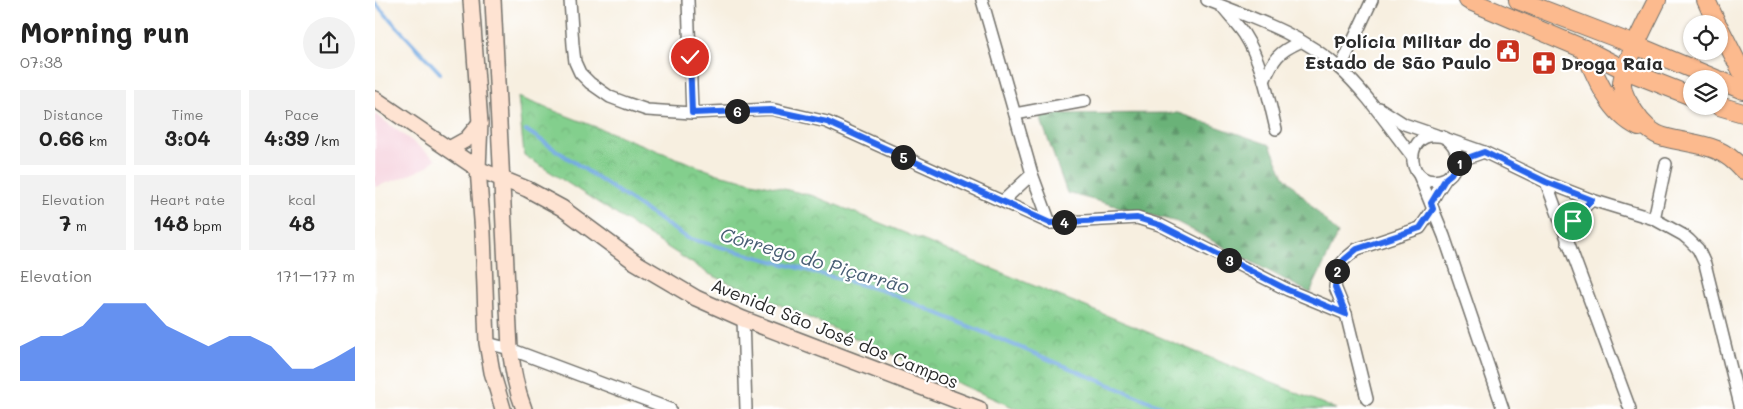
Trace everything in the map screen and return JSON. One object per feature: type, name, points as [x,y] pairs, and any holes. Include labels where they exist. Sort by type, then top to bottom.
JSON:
[{"type":"main road","points":[[471,0],[480,123],[479,169],[487,344],[492,372],[503,409]]},
{"type":"main road","points":[[493,0],[510,349],[513,376],[524,409]]},
{"type":"main road","points":[[1468,0],[1584,49],[1625,70],[1683,93]]},
{"type":"main road","points":[[1517,0],[1730,82],[1738,57],[1728,41]]},
{"type":"main road","points":[[1657,0],[1625,70],[1622,83],[1627,101],[1638,119],[1661,137],[1715,148],[1724,152],[1743,170]]},
{"type":"main road","points":[[1705,2],[1712,15]]},
{"type":"main road","points":[[1584,49],[1593,71],[1615,108],[1637,127],[1651,131]]},
{"type":"main road","points":[[1650,79],[1683,87]]},
{"type":"main road","name":"Avenida São José dos Campos","points":[[375,99],[479,169],[527,189],[562,208],[635,262],[696,298],[743,319],[979,409]]},
{"type":"main road","points":[[1728,109],[1743,113]]},
{"type":"main road","points":[[449,149],[467,139],[480,123]]},
{"type":"street","points":[[570,0],[575,62],[580,73],[590,84],[610,97],[647,110],[692,113],[771,110],[827,122],[1050,223],[1137,218],[1160,225],[1288,290],[1346,314]]},
{"type":"street","points":[[688,0],[692,113]]},
{"type":"street","points":[[982,0],[1031,174],[1050,223]]},
{"type":"street","points":[[1207,0],[1260,20],[1322,54],[1340,68],[1412,156],[1415,170],[1419,175],[1444,236],[1503,409]]},
{"type":"street","points":[[1340,68],[1371,0]]},
{"type":"street","points":[[1221,6],[1243,33],[1253,52],[1264,81],[1276,128]]},
{"type":"street","points":[[1264,81],[1271,64],[1278,56],[1284,50],[1300,42]]},
{"type":"street","points":[[1015,114],[1085,101]]},
{"type":"street","points":[[1371,104],[1404,124],[1484,152],[1546,182],[1592,200],[1654,219],[1683,235],[1698,250],[1705,264],[1741,409]]},
{"type":"street","points":[[1412,156],[1415,147],[1428,136],[1442,137],[1456,150],[1456,165],[1451,174],[1446,178],[1420,228]]},
{"type":"street","points":[[1456,165],[1484,152]]},
{"type":"street","points":[[1654,219],[1666,164]]},
{"type":"street","points":[[1003,201],[1031,174]]},
{"type":"street","points":[[1419,175],[1432,181],[1446,178]]},
{"type":"street","points":[[1546,182],[1630,409]]},
{"type":"street","points":[[1567,242],[1573,221],[1592,200]]},
{"type":"street","points":[[1367,399],[1346,314],[1335,287],[1338,267],[1357,249],[1420,228],[1444,236]]},
{"type":"street","points":[[743,319],[746,409]]},
{"type":"street","points":[[487,344],[510,349],[670,409]]},
{"type":"street","points":[[492,372],[495,409]]},
{"type":"shaded area","points":[[375,114],[436,159],[425,168],[375,187]]},
{"type":"green space","points":[[518,97],[718,174],[814,196],[1336,409],[1017,409],[709,274],[524,155]]},
{"type":"green space","points":[[1178,113],[1270,145],[1284,176],[1338,234],[1310,293],[1177,222],[1067,193],[1039,114]]},
{"type":"waterway","name":"Córrego do Piçarrão","points":[[375,3],[440,73]]},
{"type":"waterway","name":"Córrego do Piçarrão","points":[[526,130],[687,238],[884,291],[1168,409]]},
{"type":"place","name":"Polícia Militar do Estado de São Paulo","points":[[1508,51]]},
{"type":"place","name":"Droga Raia","points":[[1544,63]]},
{"type":"route","points":[[690,57],[692,113],[771,110],[827,122],[1050,223],[1137,218],[1160,225],[1288,290],[1346,314],[1335,287],[1338,267],[1357,249],[1420,228],[1433,209],[1431,203],[1446,178],[1451,174],[1456,165],[1470,157],[1484,152],[1546,182],[1592,200],[1573,221]]}]
